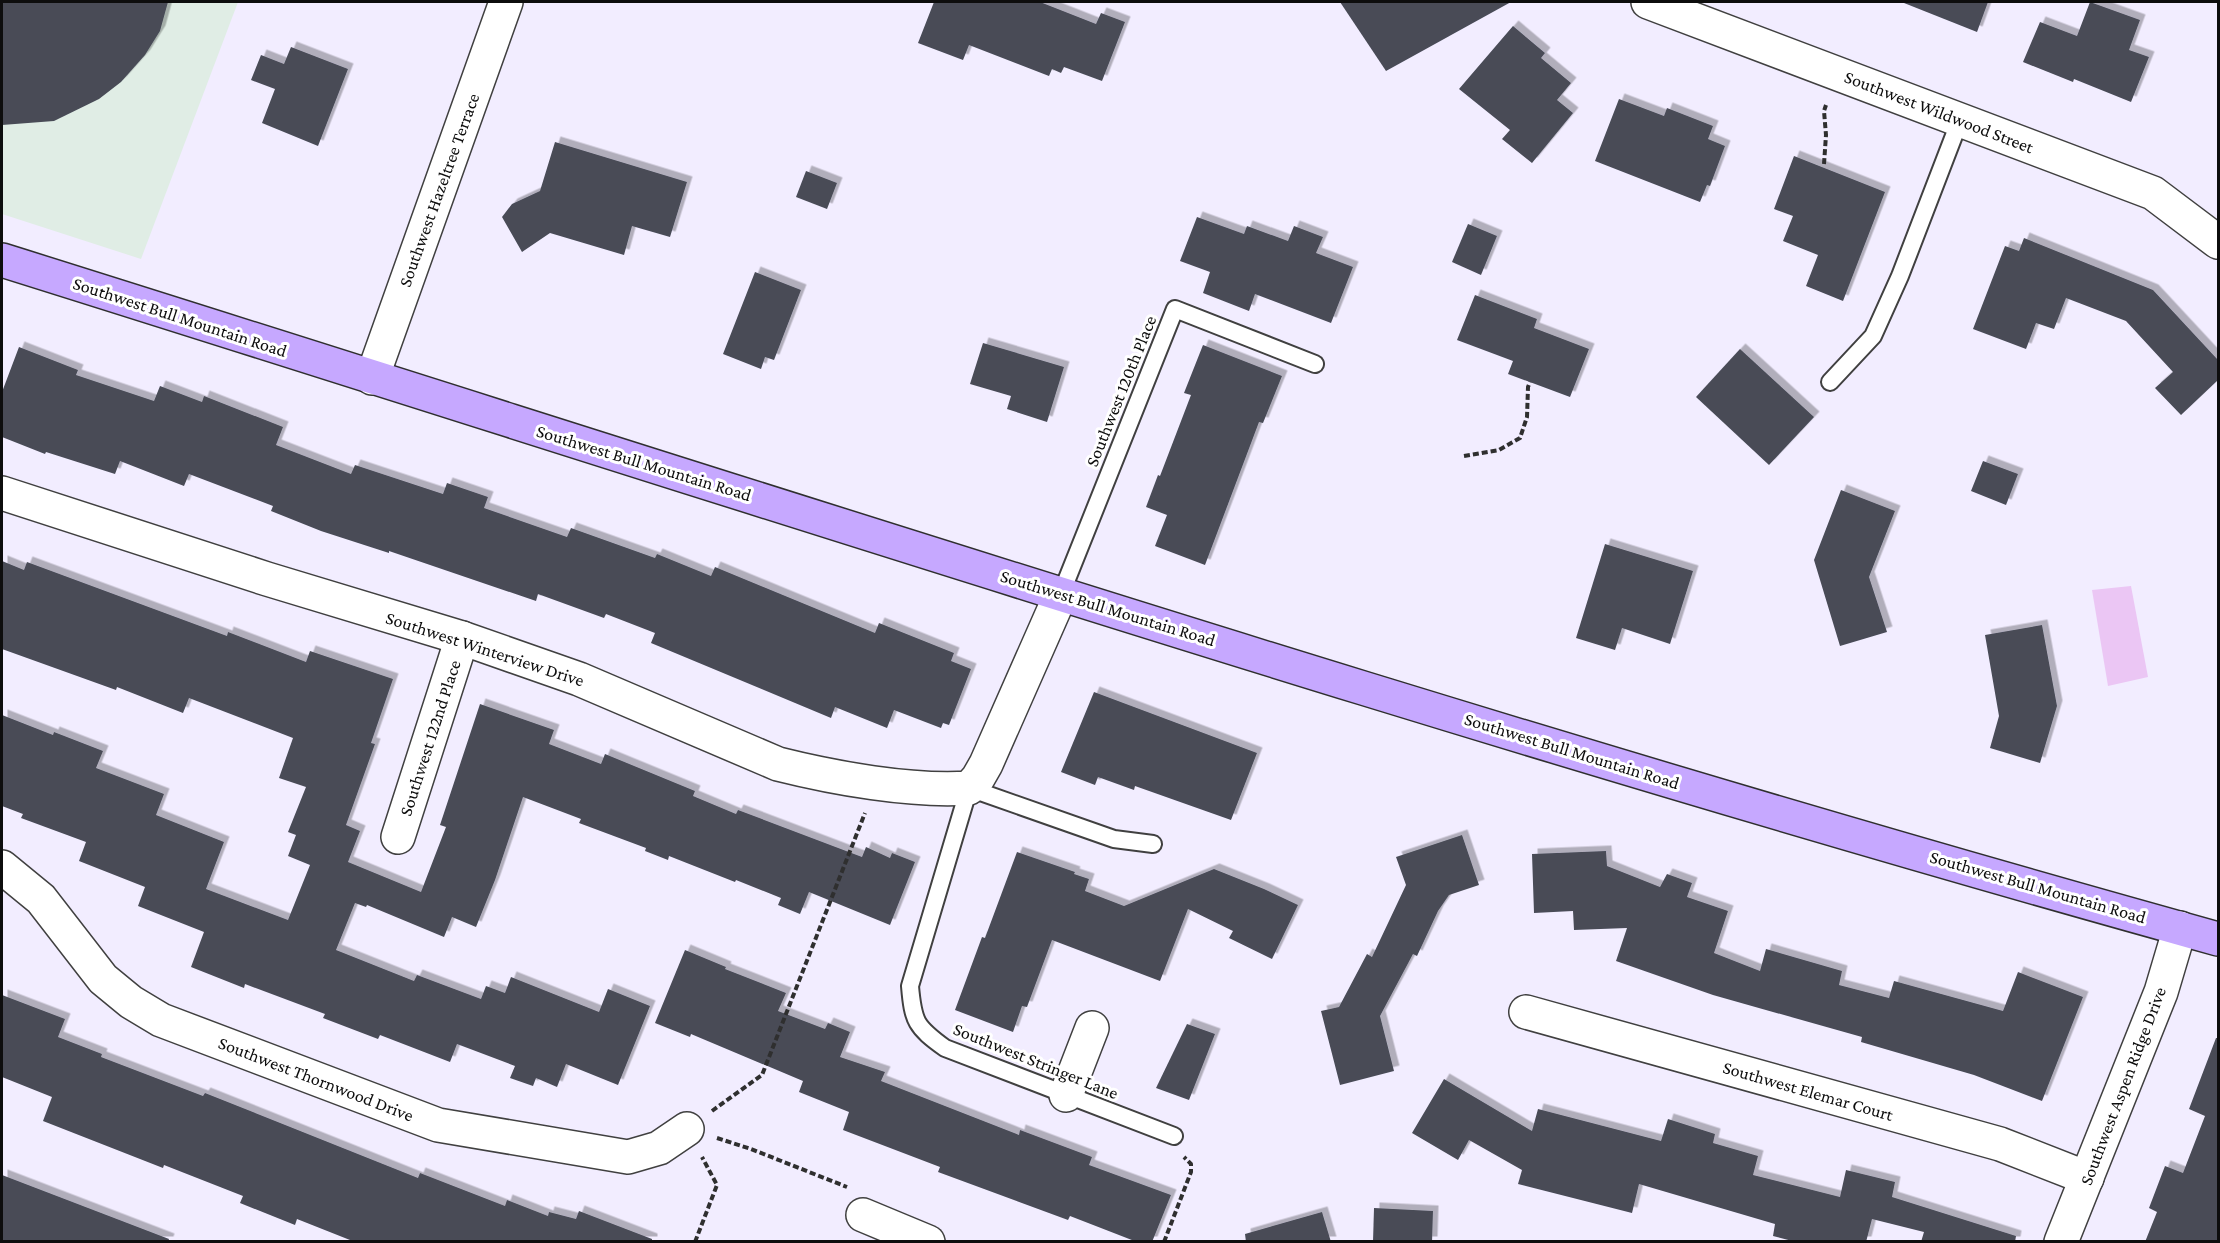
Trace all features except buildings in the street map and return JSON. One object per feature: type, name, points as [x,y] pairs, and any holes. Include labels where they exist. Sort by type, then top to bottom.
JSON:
[{"type":"main road","name":"Southwest Bull Mountain Road","points":[[2,260],[1061,594],[1619,766],[2218,939]]},
{"type":"street","name":"Southwest Hazeltree Terrace","points":[[372,378],[506,2]]},
{"type":"street","name":"Southwest Wildwood Street","points":[[1648,2],[2152,193],[2218,242]]},
{"type":"street","name":"Southwest Winterview Drive","points":[[2,494],[267,579],[462,638],[579,679],[778,764],[811,772],[878,782],[944,790],[969,788]]},
{"type":"street","points":[[969,788],[986,764],[1061,594]]},
{"type":"street","name":"Southwest 122nd Place","points":[[398,837],[462,638]]},
{"type":"street","name":"Southwest Thornwood Drive","points":[[2,867],[41,899],[104,979],[131,1002],[172,1024],[438,1125],[628,1157],[659,1148],[687,1129]]},
{"type":"street","name":"Southwest Aspen Ridge Drive","points":[[2061,1242],[2161,992],[2180,928]]},
{"type":"street","name":"Southwest Elemar Court","points":[[1526,1012],[2000,1144],[2087,1178]]},
{"type":"street","points":[[1066,1095],[1092,1028]]},
{"type":"street","points":[[863,1215],[928,1242]]},
{"type":"lane","points":[[1830,382],[1873,336],[1900,276],[1960,120]]},
{"type":"lane","name":"Southwest 120th Place","points":[[1061,594],[1175,309],[1315,364]]},
{"type":"lane","points":[[969,788],[1114,839],[1153,844]]},
{"type":"lane","name":"Southwest Stringer Lane","points":[[969,788],[910,986],[912,1012],[922,1032],[945,1048],[1174,1136]]},
{"type":"path","points":[[1824,164],[1826,135],[1824,111],[1827,102]]},
{"type":"path","points":[[1464,456],[1499,450],[1520,438],[1527,417],[1530,382]]},
{"type":"path","points":[[687,1129],[762,1075],[878,782]]},
{"type":"path","points":[[687,1129],[751,1149],[842,1185]]},
{"type":"path","points":[[687,1129],[717,1185],[695,1242]]},
{"type":"path","points":[[1164,1242],[1191,1172],[1191,1164],[1170,1149],[1174,1136]]},
{"type":"shaded area","points":[[2,2],[238,2],[141,259],[2,214]]},
{"type":"shaded area","points":[[2131,586],[2148,677],[2108,686],[2092,590]]}]
